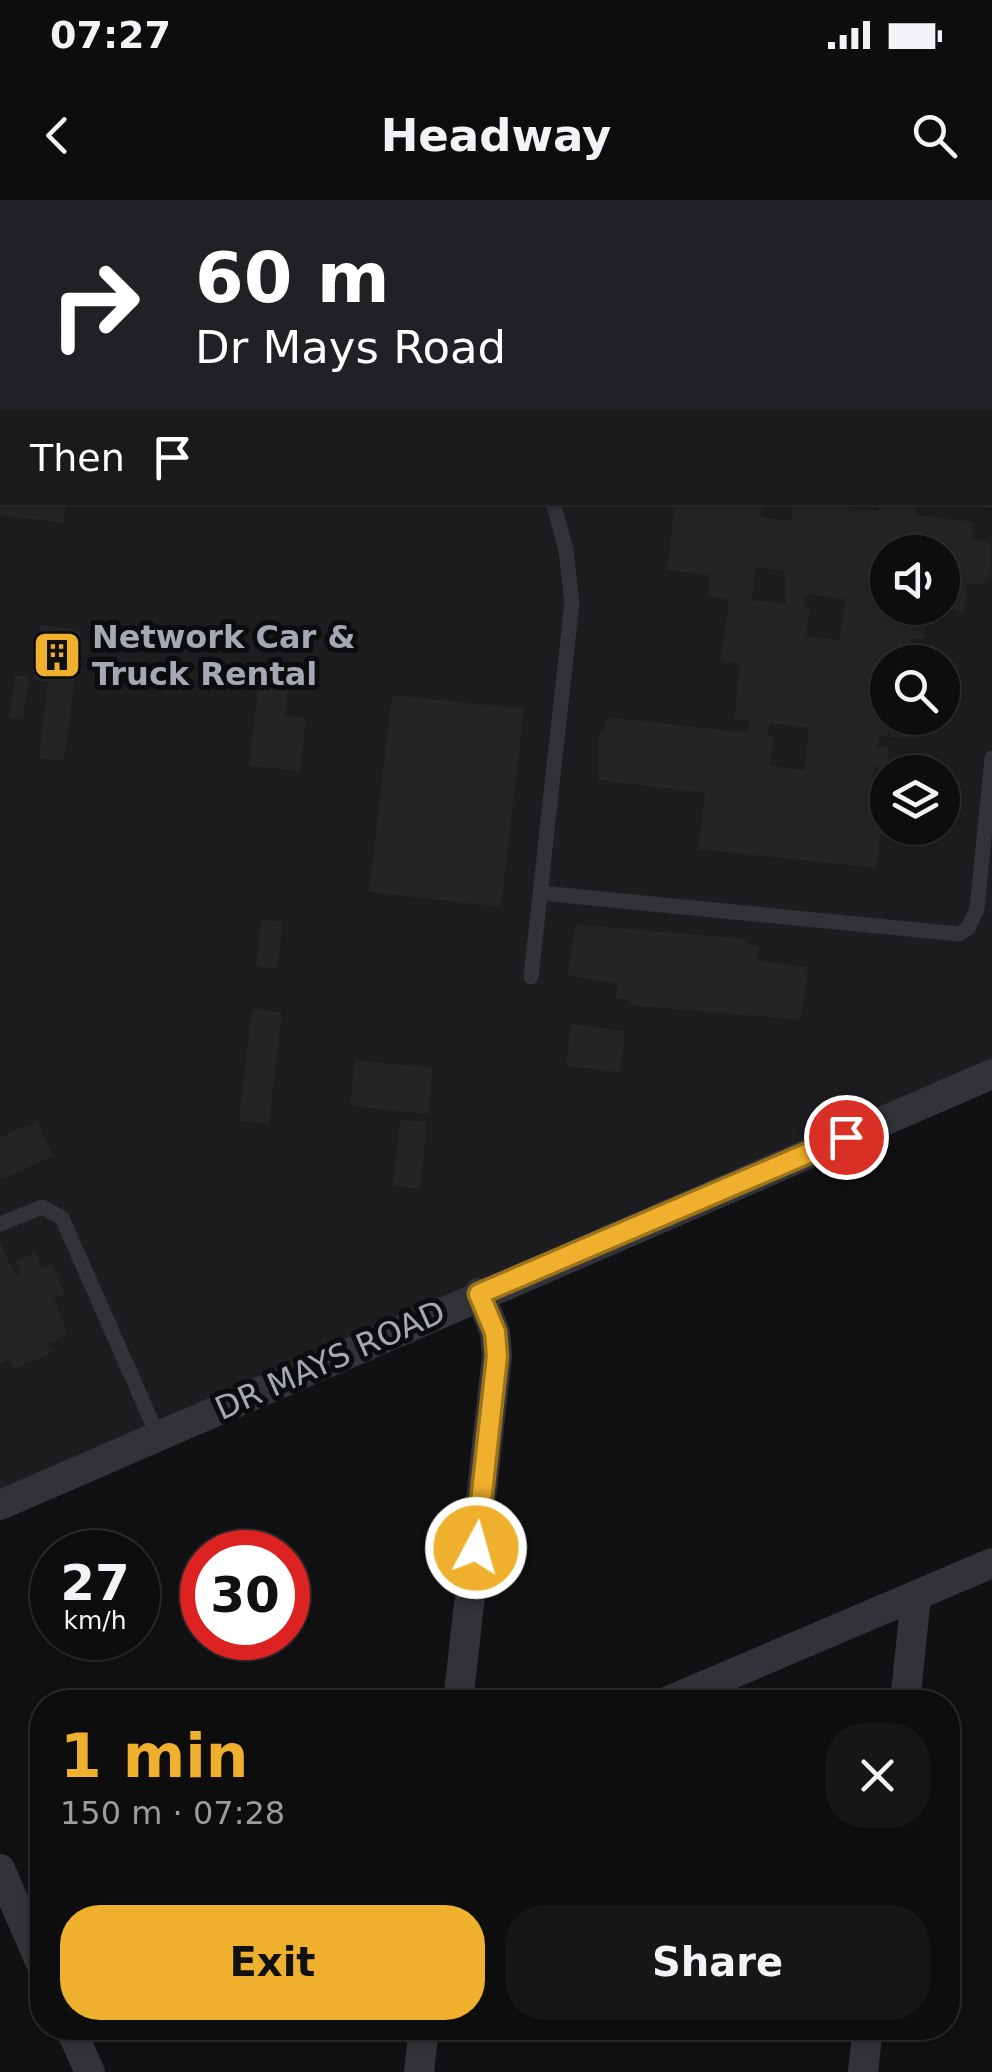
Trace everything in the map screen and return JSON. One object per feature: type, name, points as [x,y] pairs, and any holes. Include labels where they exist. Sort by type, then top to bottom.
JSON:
[{"type":"street","name":"DR MAYS ROAD","points":[[0,1505],[992,1074]]},
{"type":"street","points":[[459,1690],[497,1356],[495,1332],[479,1294]]},
{"type":"street","points":[[694,1690],[992,1563]]},
{"type":"street","points":[[905,1690],[916,1596]]},
{"type":"street","points":[[0,1869],[9,1914],[30,1947]]},
{"type":"street","points":[[75,2040],[90,2072]]},
{"type":"street","points":[[420,2072],[423,2040]]},
{"type":"street","points":[[863,2072],[867,2040]]},
{"type":"lane","points":[[531,977],[572,602],[566,550],[553,505]]},
{"type":"lane","points":[[541,892],[959,934],[968,928],[977,909],[992,758]]},
{"type":"lane","points":[[0,1224],[42,1206],[62,1218],[158,1436]]},
{"type":"shaded area","points":[[0,505],[992,505],[992,1070],[0,1501]]},
{"type":"building","points":[[0,505],[66,505],[64,523],[0,515]]},
{"type":"building","points":[[675,505],[763,505],[761,517],[791,521],[794,505],[878,511],[879,505],[916,505],[915,515],[973,522],[971,540],[990,541],[992,571],[984,585],[967,583],[964,612],[960,611],[960,535],[870,535],[870,625],[925,625],[923,639],[911,638],[910,645],[870,645],[870,735],[917,735],[916,739],[879,736],[877,747],[889,747],[888,755],[870,755],[870,845],[879,845],[876,868],[698,849],[705,793],[599,780],[599,733],[604,734],[606,717],[748,733],[750,721],[734,719],[740,663],[721,661],[729,599],[708,596],[710,575],[667,570]],"holes":[[[755,567],[785,571],[786,604],[752,600]],[[805,594],[846,599],[840,640],[806,636],[810,607],[804,606]],[[770,723],[809,728],[804,770],[770,766],[774,736],[768,736]]]},
{"type":"building","name":"Network Car & Truck Rental","points":[[40,625],[81,630],[64,761],[39,758],[48,682],[34,680]]},
{"type":"building","points":[[260,672],[290,675],[285,716],[306,718],[300,771],[249,766]]},
{"type":"building","points":[[15,675],[29,677],[23,719],[9,717]]},
{"type":"building","points":[[392,695],[524,709],[501,907],[369,892]]},
{"type":"building","points":[[262,919],[283,922],[277,969],[256,966]]},
{"type":"building","points":[[575,924],[747,939],[746,944],[759,946],[757,961],[808,967],[801,1020],[629,1005],[630,1000],[616,998],[618,983],[568,976]]},
{"type":"building","points":[[252,1009],[282,1012],[269,1124],[239,1121]]},
{"type":"building","points":[[571,1024],[625,1031],[620,1072],[566,1066]]},
{"type":"building","points":[[355,1060],[433,1068],[428,1114],[350,1106]]},
{"type":"building","points":[[400,1120],[427,1122],[420,1189],[393,1186]]},
{"type":"building","points":[[37,1121],[53,1156],[0,1180],[0,1137]]},
{"type":"building","points":[[0,1241],[15,1275],[21,1273],[16,1261],[36,1252],[41,1269],[52,1264],[65,1295],[54,1299],[68,1334],[48,1343],[53,1352],[15,1369],[10,1359],[0,1364]]},
{"type":"place","name":"Network Car & Truck Rental","points":[[57,655]]},
{"type":"route","points":[[476,1548],[497,1356],[495,1332],[479,1294],[846,1137]]}]
